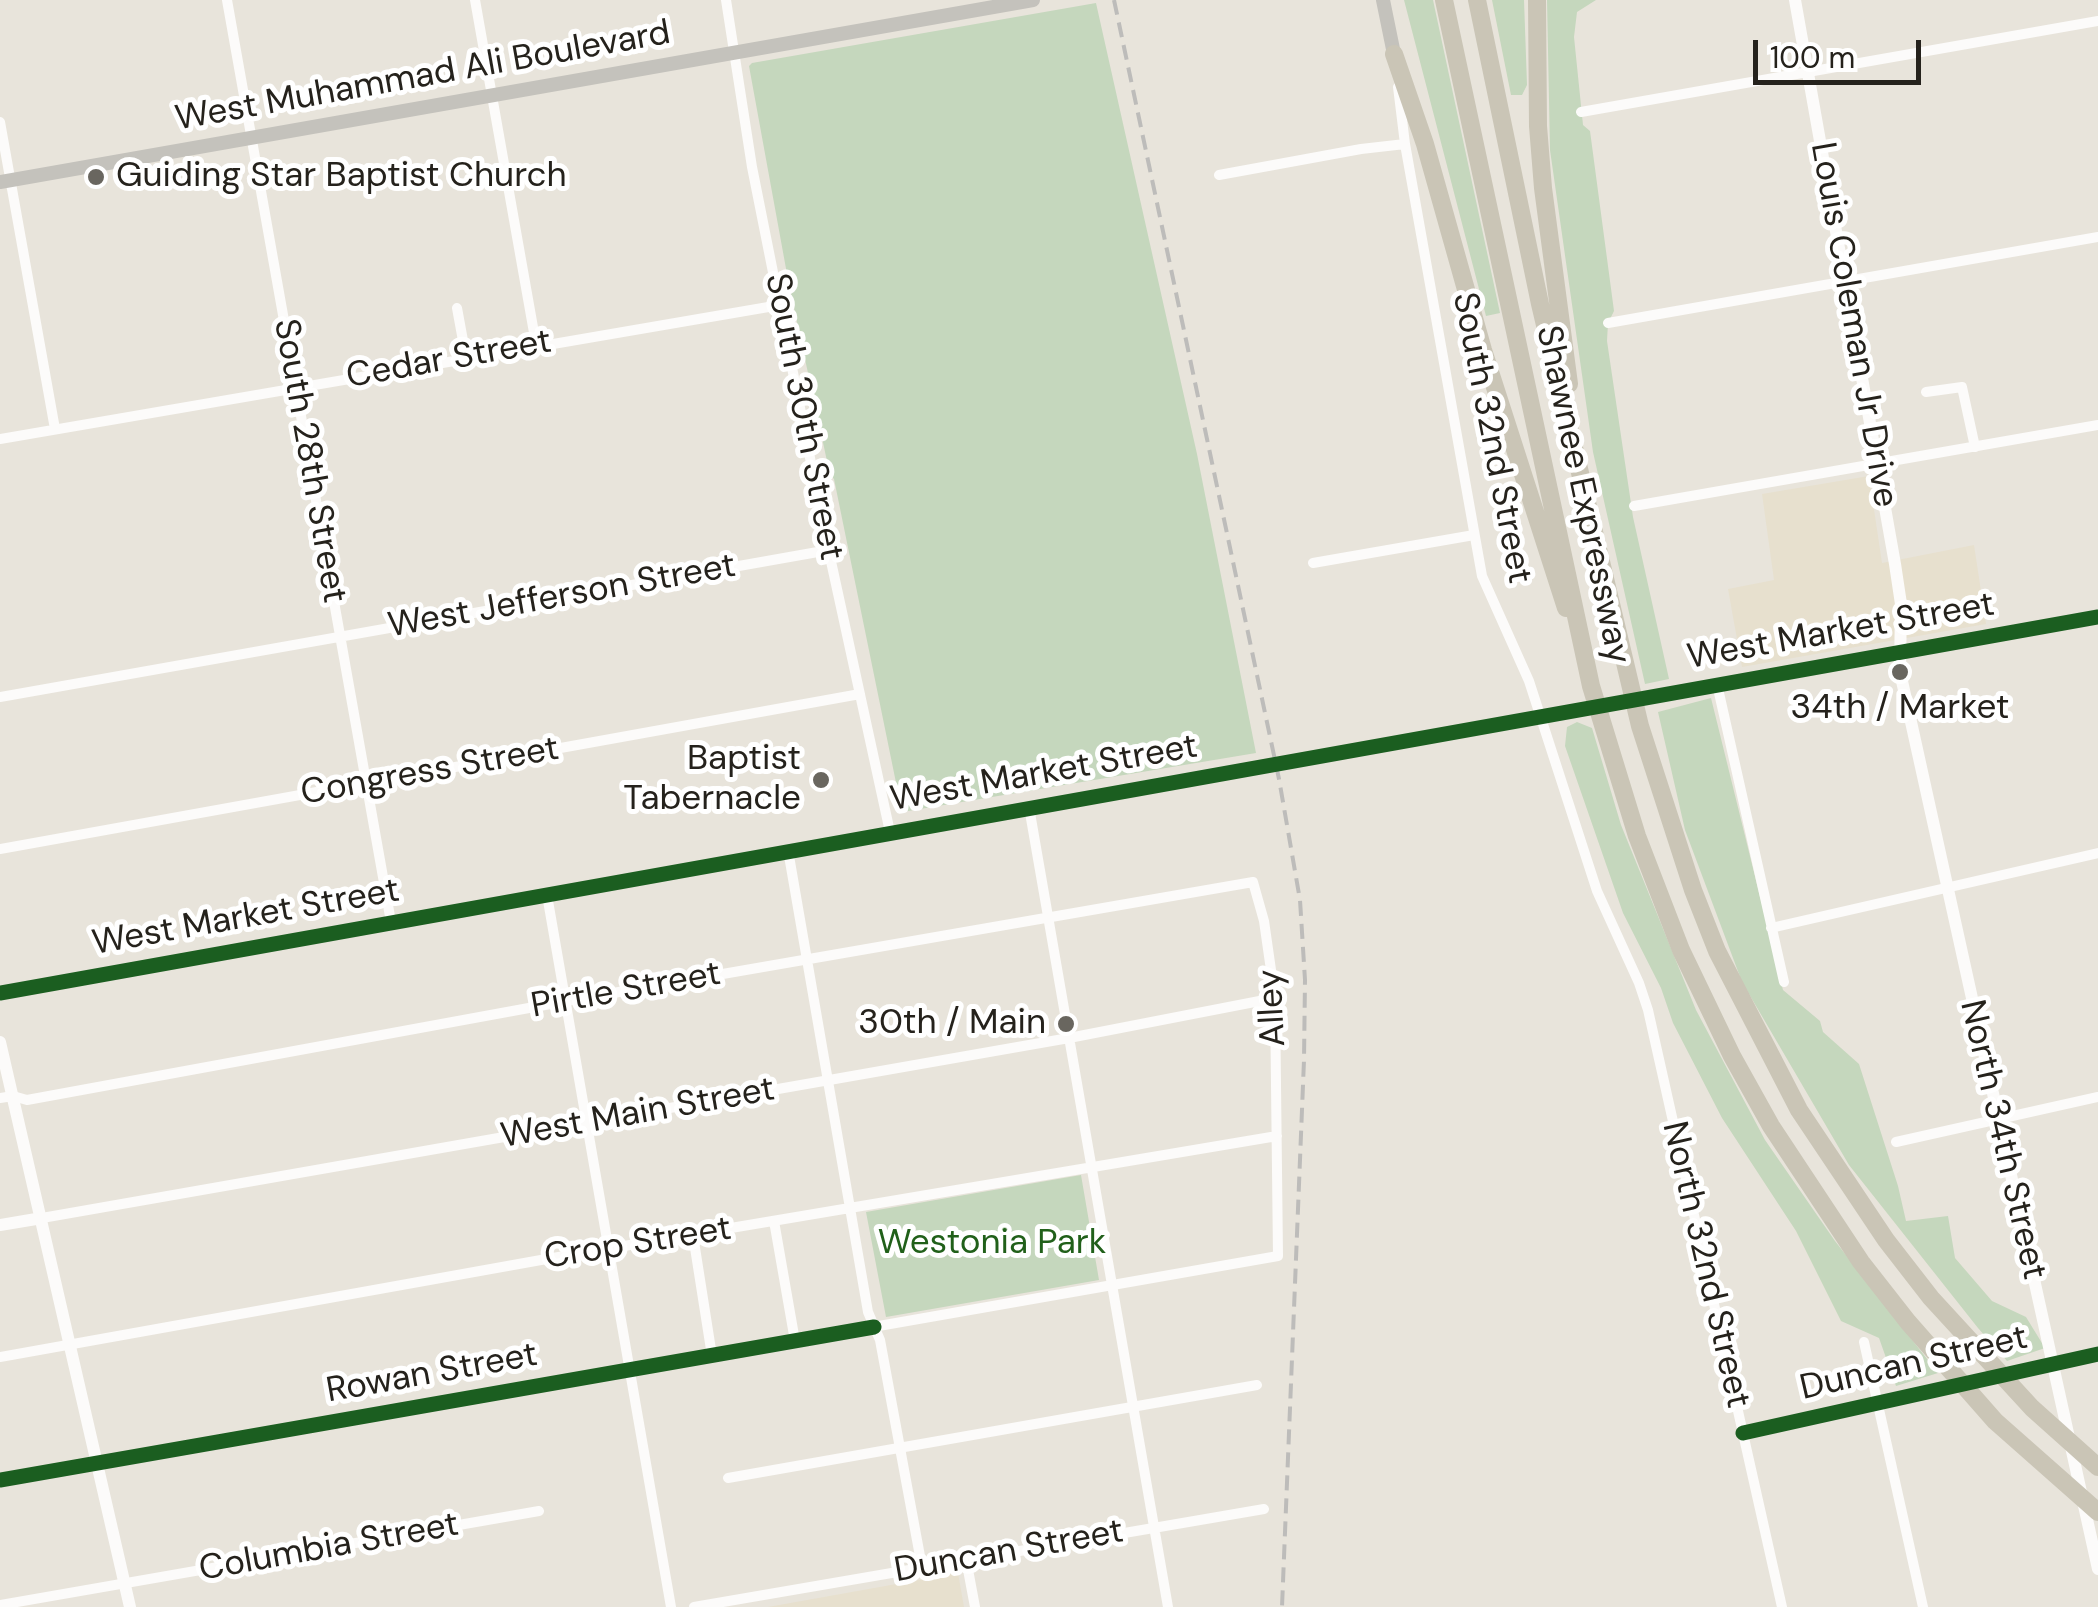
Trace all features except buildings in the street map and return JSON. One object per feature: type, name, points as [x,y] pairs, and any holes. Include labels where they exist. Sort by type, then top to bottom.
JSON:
[{"type":"highway","name":"Shawnee Expressway","points":[[1444,0],[1591,686],[1657,892],[1732,1056],[1817,1199],[1873,1277],[1995,1420],[2098,1512]]},
{"type":"highway","name":"Shawnee Expressway","points":[[1477,0],[1529,254],[1640,726],[1693,890],[1748,1016],[1780,1076],[1816,1138],[1886,1240],[1931,1298],[2032,1408],[2098,1466]]},
{"type":"highway","points":[[1537,0],[1542,188],[1586,498]]},
{"type":"highway","points":[[1394,54],[1424,144],[1482,350],[1591,686]]},
{"type":"main road","name":"West Muhammad Ali Boulevard","points":[[5,181],[1033,0]]},
{"type":"main road","name":"South 32nd Street","points":[[1383,0],[1394,54]]},
{"type":"street","name":"South 28th Street","points":[[227,0],[391,922]]},
{"type":"street","points":[[475,0],[536,344]]},
{"type":"street","name":"South 30th Street","points":[[726,0],[752,167],[890,832]]},
{"type":"street","name":"Louis Coleman Jr Drive","points":[[1795,0],[1901,604],[1900,672],[1946,888]]},
{"type":"street","points":[[1582,112],[2098,21]]},
{"type":"street","name":"South 32nd Street","points":[[1394,54],[1405,144],[1482,576],[1540,715],[1596,891],[1639,983]]},
{"type":"street","points":[[0,122],[5,181],[55,429]]},
{"type":"street","points":[[1219,175],[1405,144]]},
{"type":"street","points":[[1608,323],[2098,237]]},
{"type":"street","name":"Cedar Street","points":[[0,439],[780,305]]},
{"type":"street","points":[[457,308],[466,357]]},
{"type":"street","points":[[1926,392],[1962,386],[1975,447]]},
{"type":"street","points":[[1634,506],[2098,425]]},
{"type":"street","points":[[1313,563],[1474,535]]},
{"type":"street","name":"West Jefferson Street","points":[[0,697],[829,550]]},
{"type":"street","name":"West Market Street","points":[[0,993],[2098,617]]},
{"type":"street","points":[[1717,684],[1784,982]]},
{"type":"street","name":"Congress Street","points":[[0,848],[860,694]]},
{"type":"street","points":[[1028,808],[1168,1607]]},
{"type":"street","points":[[788,850],[868,1312],[880,1340],[922,1567]]},
{"type":"street","points":[[1771,928],[2098,853]]},
{"type":"street","name":"Pirtle Street","points":[[6,1097],[27,1100],[567,1000],[1253,882]]},
{"type":"street","name":"Alley","points":[[1253,882],[1264,922],[1276,998],[1278,1256]]},
{"type":"street","name":"North 34th Street","points":[[1946,888],[2098,1569]]},
{"type":"street","points":[[547,894],[671,1607]]},
{"type":"street","name":"North 32nd Street","points":[[1639,983],[1782,1607]]},
{"type":"street","name":"West Main Street","points":[[0,1225],[1069,1038],[1276,998]]},
{"type":"street","points":[[0,1042],[6,1097],[42,1218],[130,1607]]},
{"type":"street","points":[[1896,1142],[2098,1097]]},
{"type":"street","name":"Crop Street","points":[[0,1357],[1277,1136]]},
{"type":"street","points":[[774,1222],[795,1341]]},
{"type":"street","points":[[693,1236],[712,1356]]},
{"type":"street","name":"Rowan Street","points":[[0,1480],[1278,1256]]},
{"type":"street","points":[[1864,1342],[1923,1607]]},
{"type":"street","name":"Duncan Street","points":[[1743,1433],[2098,1354]]},
{"type":"street","points":[[728,1478],[1256,1385]]},
{"type":"street","name":"Duncan Street","points":[[694,1607],[1264,1510]]},
{"type":"street","name":"Columbia Street","points":[[0,1605],[48,1602],[124,1583],[539,1511]]},
{"type":"street","points":[[966,1559],[974,1607]]},
{"type":"shaded area","points":[[1869,476],[1882,563],[1974,545],[1986,624],[1742,667],[1728,589],[1774,580],[1762,494]]},
{"type":"shaded area","points":[[958,1573],[964,1607],[768,1607]]},
{"type":"green space","points":[[1404,0],[1433,0],[1500,313],[1486,316]]},
{"type":"green space","points":[[1492,0],[1524,0],[1527,85],[1522,95],[1511,95]]},
{"type":"green space","points":[[1547,0],[1596,0],[1577,12],[1574,37],[1583,125],[1590,131],[1614,311],[1608,323],[1607,341],[1633,517],[1669,679],[1645,684],[1593,452],[1550,150]]},
{"type":"green space","points":[[1096,3],[1197,454],[1256,753],[902,812],[834,479],[789,285],[749,66]]},
{"type":"green space","points":[[1711,698],[1783,990],[1820,1021],[1823,1032],[1859,1064],[1906,1221],[1948,1216],[1955,1258],[1992,1301],[2026,1317],[2045,1348],[2007,1361],[1978,1328],[1849,1165],[1742,982],[1685,830],[1658,712]]},
{"type":"green space","points":[[1577,722],[1592,728],[1621,825],[1696,1010],[1765,1140],[1835,1241],[1938,1373],[1896,1386],[1879,1338],[1841,1321],[1796,1231],[1722,1118],[1623,913],[1565,746],[1567,727]]},
{"type":"green space","name":"Westonia Park","points":[[1081,1175],[1099,1280],[886,1317],[866,1212]]},
{"type":"railway","points":[[1114,0],[1279,779],[1300,900],[1304,1060],[1282,1607]]},
{"type":"cycle path","points":[[0,993],[2098,617]]},
{"type":"cycle path","points":[[0,1480],[874,1327]]},
{"type":"cycle path","points":[[1743,1433],[2098,1354]]},
{"type":"place","name":"Guiding Star Baptist Church","points":[[96,177]]},
{"type":"place","name":"34th / Market","points":[[1900,672]]},
{"type":"place","name":"Baptist Tabernacle","points":[[821,780]]},
{"type":"place","name":"30th / Main","points":[[1066,1024]]}]
